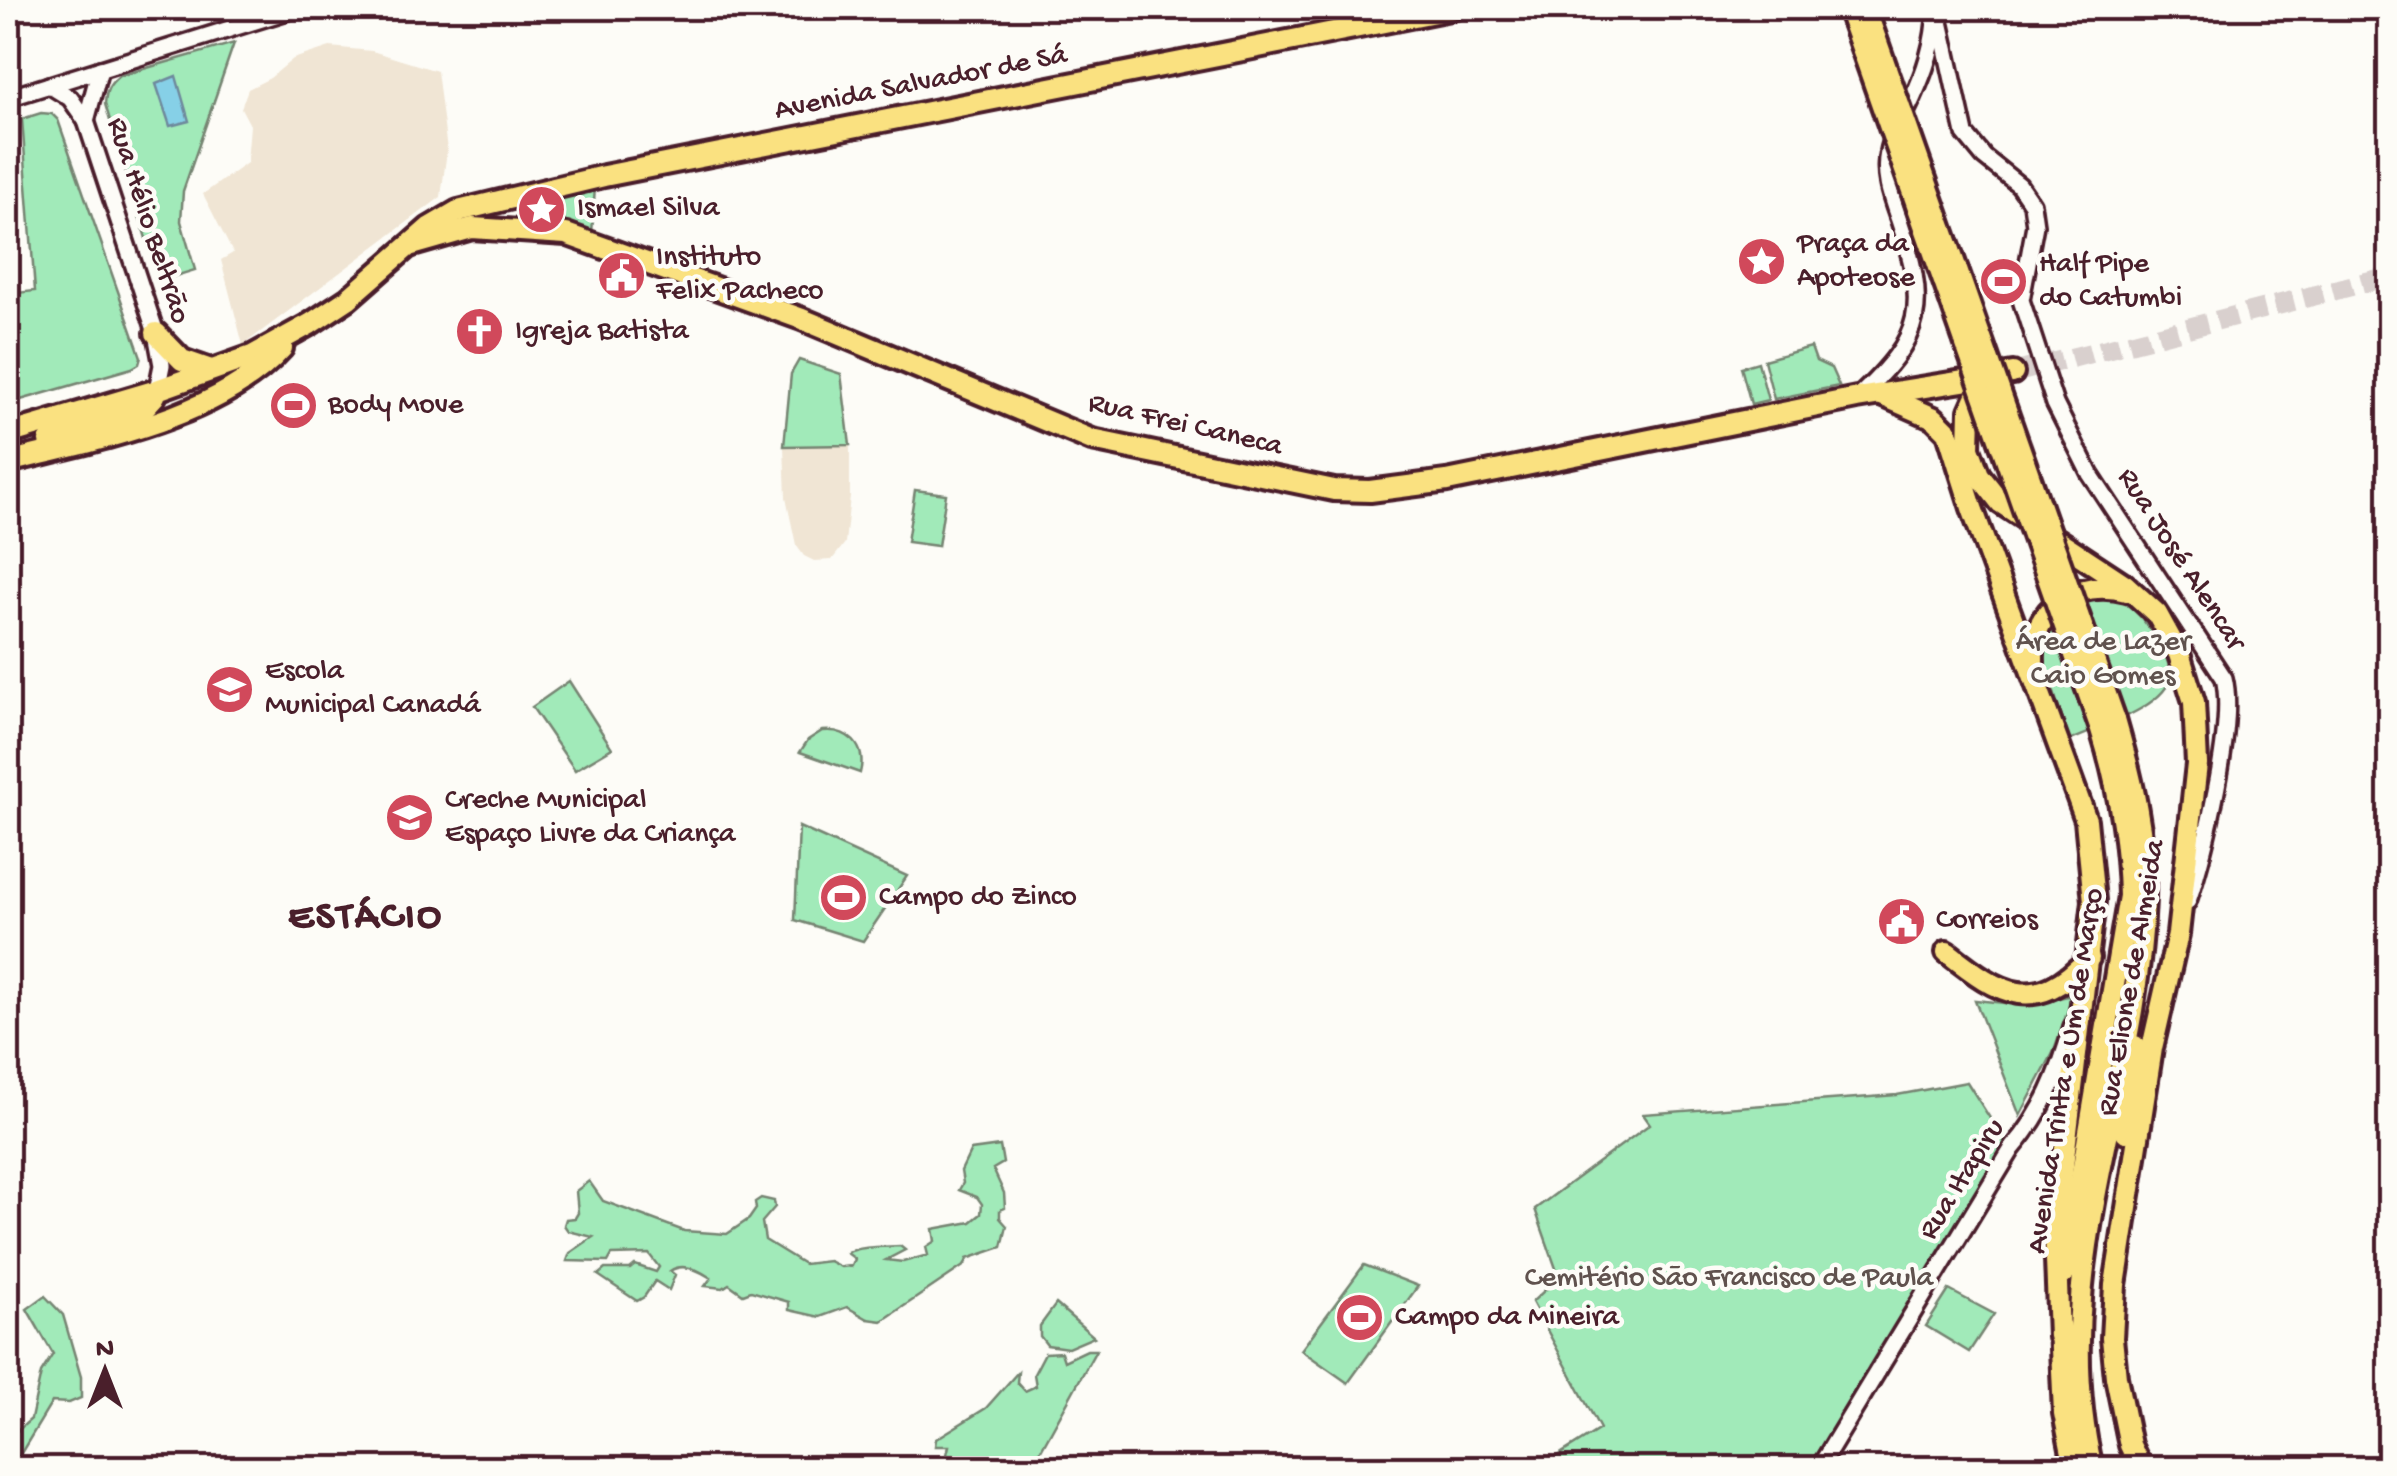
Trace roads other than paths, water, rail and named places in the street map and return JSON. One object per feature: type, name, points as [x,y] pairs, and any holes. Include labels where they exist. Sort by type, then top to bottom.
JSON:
[{"type":"main road","name":"Avenida Salvador de Sá","points":[[293,335],[348,299],[429,228],[458,211],[604,176],[1456,8]]},
{"type":"main road","name":"Avenida Trinta e Um de Março","points":[[1848,8],[2137,804],[2144,856],[2144,900],[2136,984],[2083,1256],[2077,1344],[2092,1468]]},
{"type":"main road","name":"Avenida Trinta e Um de Março","points":[[1865,8],[2108,724],[2121,807],[2129,896],[2071,1234],[2059,1336],[2064,1413],[2075,1468]]},
{"type":"main road","points":[[536,194],[530,211],[535,220],[566,234]]},
{"type":"main road","name":"Rua Frei Caneca","points":[[409,246],[472,228],[566,234],[802,319],[1092,440],[1334,490],[1370,491],[1447,481],[1856,398],[2008,374]]},
{"type":"main road","points":[[156,333],[182,360],[211,370]]},
{"type":"main road","points":[[8,434],[157,390],[252,356],[293,335]]},
{"type":"main road","points":[[8,462],[121,434],[210,398],[250,377],[293,335]]},
{"type":"main road","name":"Rua Elione de Almeida","points":[[2008,374],[1978,394],[1970,411],[1969,448],[1979,475],[2000,503],[2140,598],[2166,627],[2194,702],[2197,764],[2178,934],[2152,1048],[2123,1224]]},
{"type":"main road","points":[[8,462],[57,437],[144,408],[157,390]]},
{"type":"main road","points":[[1880,394],[1934,418],[1948,432],[2086,820],[2094,901],[2055,1234],[2059,1336]]},
{"type":"main road","points":[[2035,674],[2034,640],[2039,624],[2061,599],[2076,591],[2108,587],[2140,598]]},
{"type":"main road","points":[[1946,952],[1994,987],[2024,995],[2042,994],[2060,985],[2089,958]]},
{"type":"main road","points":[[2136,984],[2137,1028],[2122,1162],[2123,1224],[2112,1338],[2121,1408],[2138,1468]]},
{"type":"street","points":[[8,98],[297,8]]},
{"type":"street","points":[[1856,398],[1902,351],[1915,308],[1915,271],[1887,185],[1886,168],[1888,148],[1928,60],[1937,8]]},
{"type":"street","name":"Rua José Alencar","points":[[1937,8],[1964,134],[1984,158],[2027,194],[2035,225],[2021,300],[2055,404],[2090,474],[2218,666],[2228,691],[2228,714],[2206,832],[2178,934]]},
{"type":"street","points":[[86,121],[100,69]]},
{"type":"street","name":"Rua Hélio Beltrão","points":[[49,85],[70,98],[86,121],[156,333],[162,365],[157,390]]},
{"type":"street","name":"Rua Itapiru","points":[[1819,1468],[2012,1148],[2043,1106],[2066,1051],[2089,958]]},
{"type":"water","points":[[176,76],[189,121],[170,126],[156,84]]},
{"type":"tunnel","points":[[2013,373],[2390,276]]},
{"type":"place","name":"Ismael Silva","points":[[542,209]]},
{"type":"place","name":"Praça da Apoteose","points":[[1762,262]]},
{"type":"place","name":"Instituto Felix Pacheco","points":[[621,275]]},
{"type":"place","name":"Half Pipe do Catumbi","points":[[2004,282]]},
{"type":"place","name":"Igreja Batista","points":[[480,332]]},
{"type":"place","name":"Body Move","points":[[293,406]]},
{"type":"place","name":"Escola Municipal Canadá","points":[[230,689]]},
{"type":"place","name":"Creche Municipal Espaço Livre da Criança","points":[[410,818]]},
{"type":"place","name":"Campo do Zinco","points":[[844,898]]},
{"type":"place","name":"Correios","points":[[1901,921]]},
{"type":"place","name":"Campo da Mineira","points":[[1360,1318]]},
{"type":"district","name":"ESTÁCIO","points":[[366,918]]},
{"type":"park label","name":"Área de Lazer Caio Gomes","points":[[2103,660]]},
{"type":"park label","name":"Cemitério São Francisco de Paula","points":[[1729,1279]]}]
